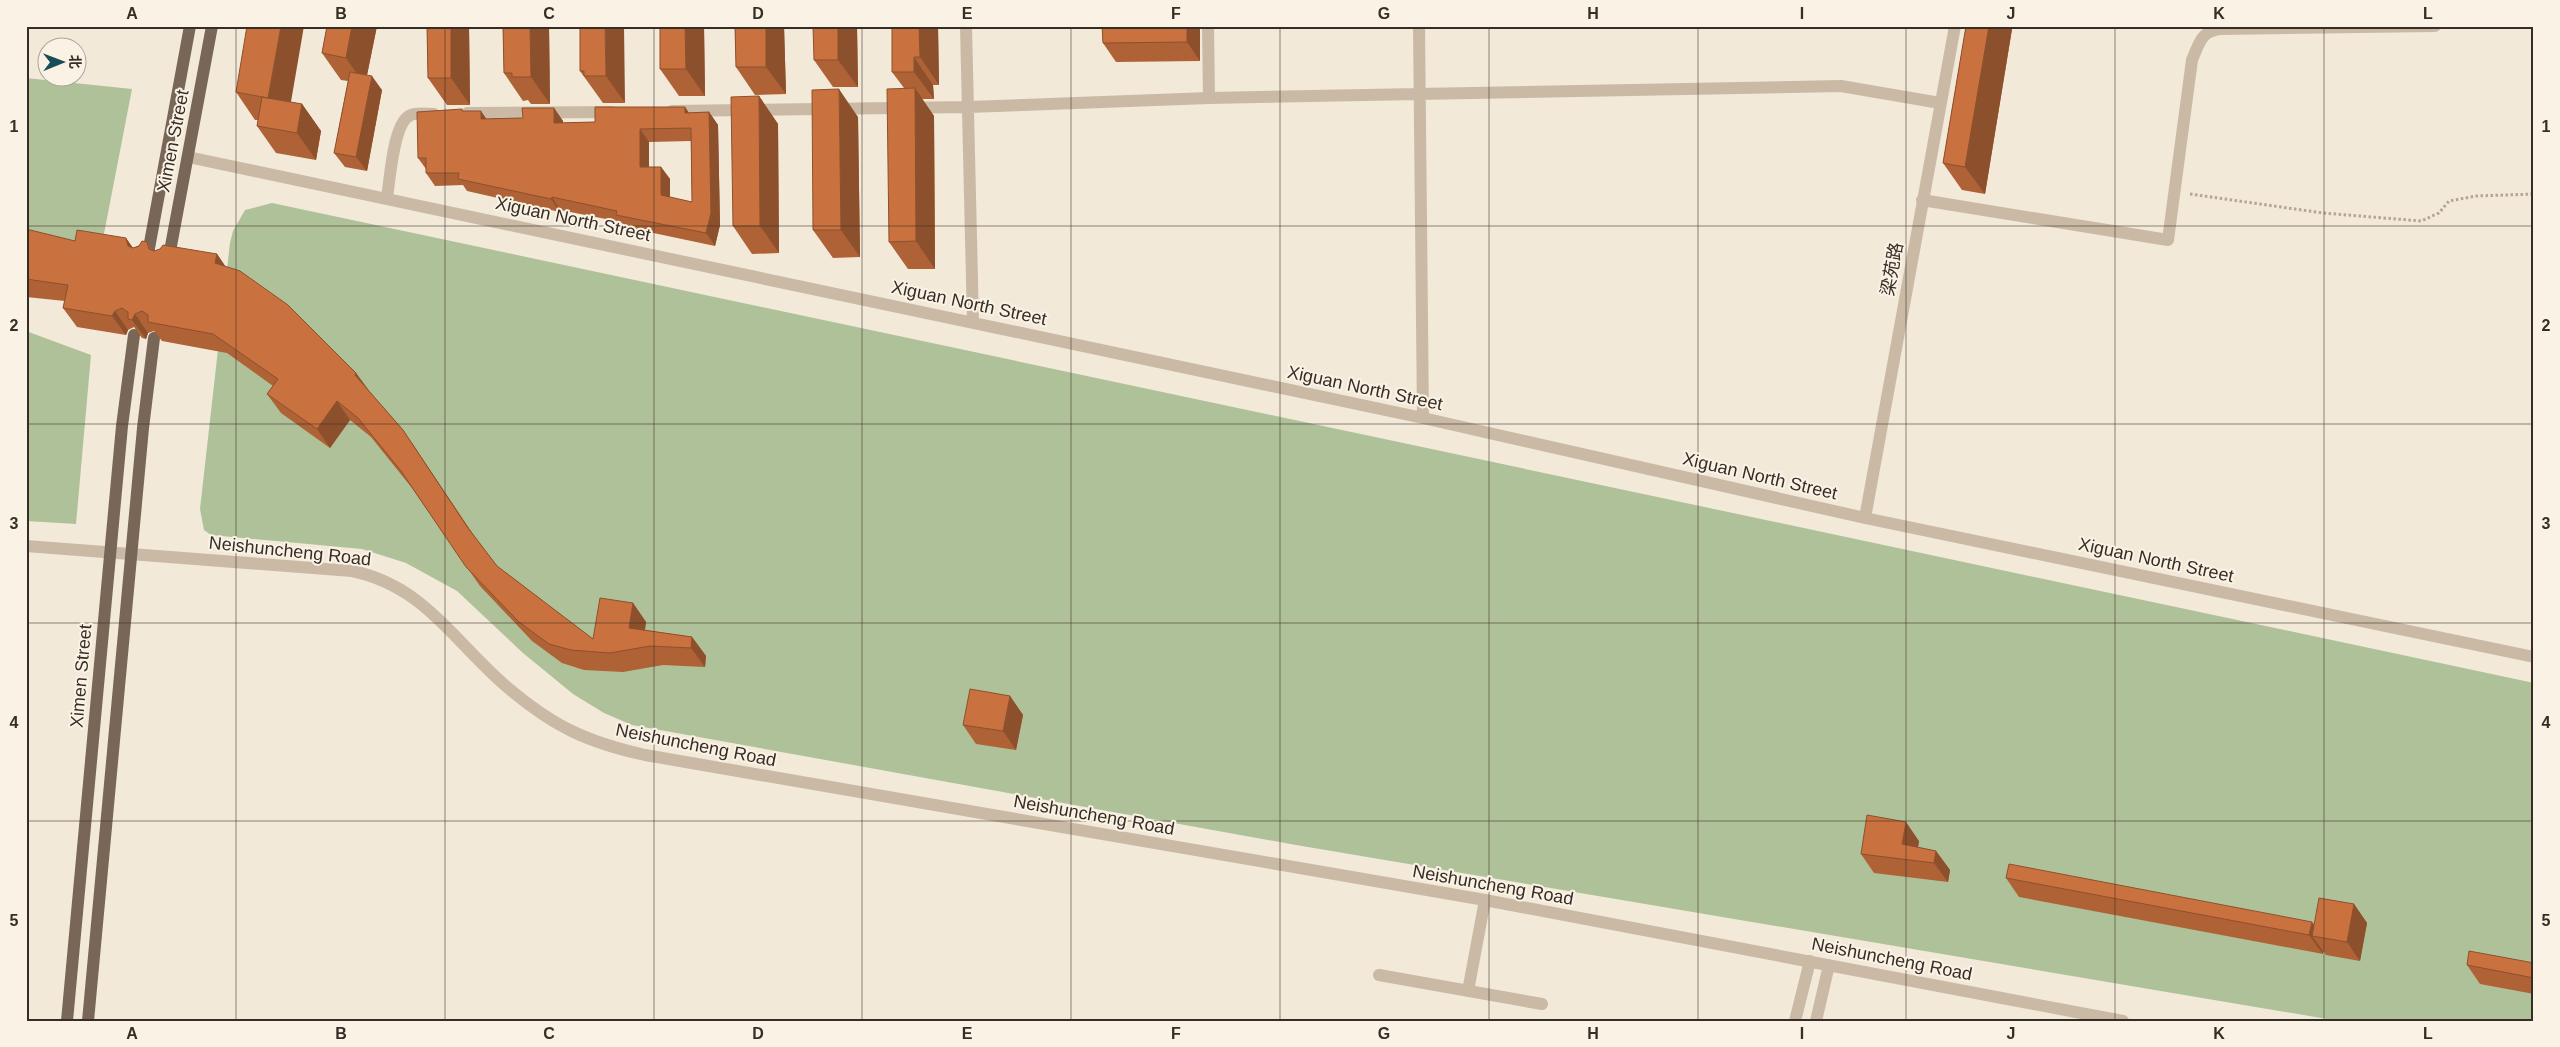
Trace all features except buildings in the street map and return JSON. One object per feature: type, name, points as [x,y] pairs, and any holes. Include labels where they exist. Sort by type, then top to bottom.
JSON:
[{"type":"main road","name":"Ximen Street","points":[[148,259],[190,26]]},
{"type":"main road","name":"Ximen Street","points":[[168,262],[212,26]]},
{"type":"main road","name":"Ximen Street","points":[[67,1021],[124,408],[134,335]]},
{"type":"main road","points":[[88,1021],[154,338]]},
{"type":"street","points":[[966,26],[973,322]]},
{"type":"street","points":[[1208,26],[1209,98]]},
{"type":"street","points":[[1419,26],[1422,418]]},
{"type":"street","name":"梁苑路","points":[[1865,518],[1955,26]]},
{"type":"street","points":[[1922,200],[2168,240],[2192,60],[2203,34],[2210,30],[2220,29],[2435,26]]},
{"type":"street","points":[[660,111],[968,107],[1209,98],[1841,86],[1940,103]]},
{"type":"street","points":[[387,198],[398,130],[404,119],[412,114],[620,111]]},
{"type":"street","name":"Xiguan North Street","points":[[188,157],[1422,418],[1865,518],[2534,657]]},
{"type":"street","name":"Neishuncheng Road","points":[[26,546],[352,571],[389,582],[411,595],[435,615],[506,686],[556,724],[605,746],[645,755],[1485,900],[2123,1021]]},
{"type":"street","points":[[1468,991],[1485,900]]},
{"type":"street","points":[[1795,1021],[1810,961]]},
{"type":"street","points":[[1816,1021],[1829,965]]},
{"type":"street","points":[[1379,975],[1542,1004]]},
{"type":"path","points":[[2174,192],[2323,213],[2421,221],[2438,213],[2449,201],[2476,196],[2534,194]]},
{"type":"green space","points":[[26,78],[38,79],[38,88],[88,88],[88,84],[132,89],[102,244],[26,239]]},
{"type":"green space","points":[[272,203],[2534,683],[2534,1021],[2339,1021],[1296,845],[632,725],[604,713],[573,694],[523,653],[457,591],[406,563],[362,549],[211,535],[204,530],[200,509],[230,243],[233,231],[245,210]]},
{"type":"green space","points":[[26,331],[91,355],[76,524],[26,521]]}]
